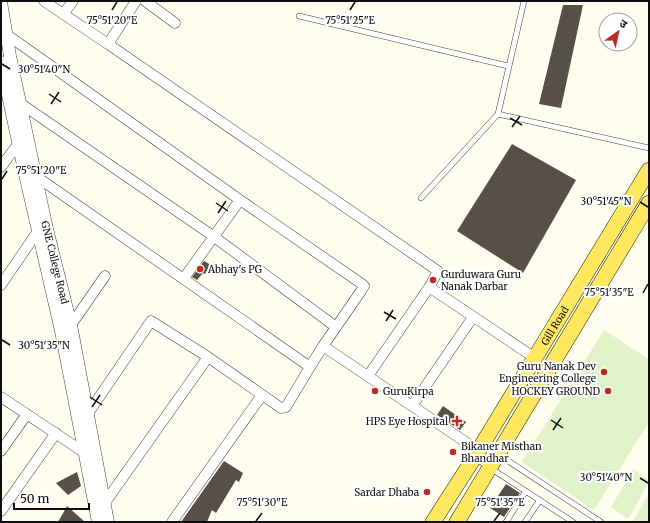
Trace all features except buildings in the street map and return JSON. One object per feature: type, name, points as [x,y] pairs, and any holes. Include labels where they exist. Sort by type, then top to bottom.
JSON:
[{"type":"main road","name":"Gill Road","points":[[433,522],[479,451],[649,170]]},
{"type":"main road","name":"Gill Road","points":[[457,522],[649,203]]},
{"type":"street","points":[[44,1],[64,13],[438,271],[430,286],[368,376]]},
{"type":"street","points":[[64,13],[73,1]]},
{"type":"street","points":[[108,44],[136,1]]},
{"type":"street","points":[[145,1],[175,23]]},
{"type":"street","name":"GNE College Road","points":[[1,2],[4,35],[20,104],[23,142],[38,231],[61,331],[98,522]]},
{"type":"street","points":[[4,35],[364,286],[283,408],[208,357],[151,321],[87,414]]},
{"type":"street","name":"GNE College Road","points":[[1,62],[23,142],[37,177],[47,229],[71,325],[108,522]]},
{"type":"street","points":[[20,104],[213,236],[336,327]]},
{"type":"street","points":[[1,167],[23,142]]},
{"type":"street","points":[[37,177],[310,367]]},
{"type":"street","points":[[184,278],[240,200]]},
{"type":"street","points":[[1,285],[38,231]]},
{"type":"street","points":[[71,325],[105,276]]},
{"type":"street","points":[[430,286],[535,358]]},
{"type":"street","points":[[412,406],[473,316]]},
{"type":"street","points":[[323,346],[479,451]]},
{"type":"street","points":[[104,504],[208,357]]},
{"type":"street","points":[[172,522],[262,395]]},
{"type":"street","points":[[1,397],[85,453]]},
{"type":"street","points":[[1,451],[27,414]]},
{"type":"street","points":[[1,511],[56,433]]},
{"type":"lane","points":[[421,198],[498,114],[524,1]]},
{"type":"lane","points":[[299,16],[508,66]]},
{"type":"lane","points":[[498,114],[649,148]]},
{"type":"lane","points":[[479,451],[499,454],[601,522]]},
{"type":"lane","points":[[479,451],[490,468],[573,522]]},
{"type":"lane","points":[[506,522],[526,491]]},
{"type":"lane","points":[[525,522],[540,500]]},
{"type":"green space","name":"HOCKEY GROUND","points":[[604,330],[649,359],[649,422],[594,510],[522,462]]},
{"type":"green space","points":[[633,469],[649,480],[649,482],[628,519],[611,507]]},
{"type":"green space","points":[[649,493],[649,522],[634,522],[633,521]]},
{"type":"place","name":"Abhay's PG","points":[[200,269]]},
{"type":"place","name":"Gurduwara Guru Nanak Darbar","points":[[433,280]]},
{"type":"place","name":"Guru Nanak Dev Engineering College","points":[[604,372]]},
{"type":"place","name":"GuruKirpa","points":[[375,391]]},
{"type":"place","name":"HOCKEY GROUND","points":[[608,391]]},
{"type":"place","name":"HPS Eye Hospital","points":[[457,421]]},
{"type":"place","name":"Bikaner Misthan Bhandhar","points":[[453,452]]},
{"type":"place","name":"Sardar Dhaba","points":[[427,492]]}]
